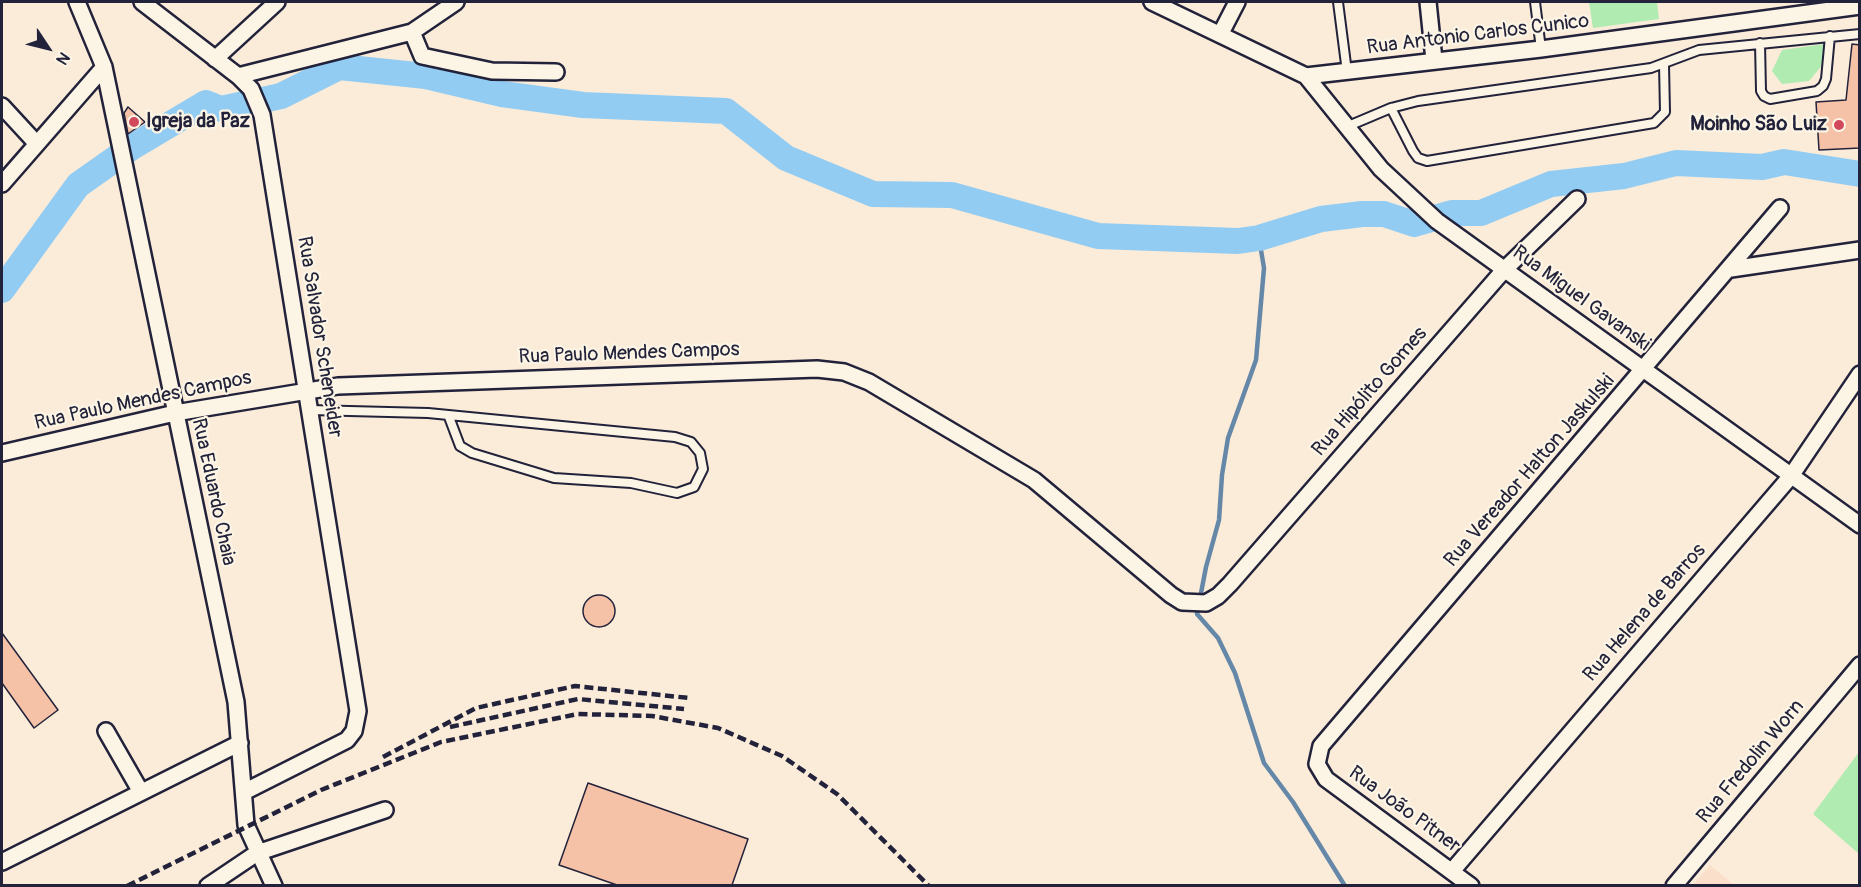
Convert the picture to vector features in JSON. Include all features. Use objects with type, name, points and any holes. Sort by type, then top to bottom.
[{"type":"street","name":"Rua Eduardo Chaia","points":[[77,2],[105,67],[127,171],[236,702],[246,825],[257,853],[274,885]]},
{"type":"street","name":"Rua Salvador Scheneider","points":[[142,2],[238,76],[250,89],[262,115],[358,711],[354,731],[334,748],[244,792]]},
{"type":"street","points":[[215,59],[277,2]]},
{"type":"street","points":[[238,76],[412,32],[456,2]]},
{"type":"street","points":[[1152,2],[1221,33],[1306,76]]},
{"type":"street","points":[[1221,33],[1237,2]]},
{"type":"street","points":[[1428,2],[1434,60]]},
{"type":"street","name":"Rua Antonio Carlos Cunico","points":[[1306,76],[1541,49],[1860,6]]},
{"type":"street","points":[[412,32],[422,56],[492,71],[556,72]]},
{"type":"street","points":[[2,184],[105,67]]},
{"type":"street","name":"Rua Miguel Gavanski","points":[[1306,76],[1381,169],[1421,208],[1860,525]]},
{"type":"street","points":[[2,106],[37,144]]},
{"type":"street","name":"Rua Hipólito Gomes","points":[[1199,604],[1218,596],[1230,584],[1504,270],[1577,199]]},
{"type":"street","name":"Rua Vereador Halton Jaskulski","points":[[1317,764],[1321,746],[1731,269],[1780,208]]},
{"type":"street","points":[[1731,269],[1860,250]]},
{"type":"street","name":"Rua Paulo Mendes Campos","points":[[2,453],[175,413],[338,386],[817,369],[844,372],[869,382],[1034,480],[1171,595],[1199,604]]},
{"type":"street","name":"Rua Helena de Barros","points":[[1452,871],[1791,476],[1860,374]]},
{"type":"street","name":"Rua Fredolin Worn","points":[[1674,885],[1860,665]]},
{"type":"street","points":[[106,731],[141,792]]},
{"type":"street","points":[[2,862],[240,743]]},
{"type":"street","name":"Rua João Pitner","points":[[1317,764],[1326,779],[1471,885]]},
{"type":"street","points":[[208,885],[257,853],[384,810]]},
{"type":"lane","points":[[1338,2],[1347,73]]},
{"type":"lane","points":[[1534,2],[1541,49]]},
{"type":"lane","points":[[1346,127],[1391,108],[1418,101],[1562,82],[1664,65],[1699,50],[1860,34]]},
{"type":"lane","points":[[1760,43],[1761,91],[1770,99],[1817,91],[1823,86],[1826,79],[1830,36]]},
{"type":"lane","points":[[1391,108],[1413,151],[1418,158],[1427,161],[1654,123],[1665,112],[1664,65]]},
{"type":"lane","points":[[310,410],[449,417],[675,437],[691,442],[700,453],[702,470],[694,487],[677,493],[631,483],[554,478],[472,453],[460,446],[449,417]]},
{"type":"shaded area","points":[[1710,865],[1734,885],[1693,885]]},
{"type":"green space","points":[[1589,2],[1657,2],[1659,19],[1593,28]]},
{"type":"green space","points":[[1824,44],[1824,63],[1809,81],[1782,84],[1772,71],[1782,50]]},
{"type":"green space","points":[[1859,752],[1859,854],[1813,814]]},
{"type":"building","name":"Moinho São Luiz","points":[[1852,44],[1860,45],[1860,148],[1819,150],[1816,102],[1846,100]]},
{"type":"building","name":"Igreja da Paz","points":[[128,107],[145,122],[128,134],[124,113]]},
{"type":"building","points":[[599,595],[610,600],[615,611],[610,622],[599,627],[588,622],[583,611],[588,600]]},
{"type":"building","points":[[2,633],[58,710],[34,728],[2,683]]},
{"type":"building","points":[[588,783],[748,839],[732,885],[617,885],[559,865]]},
{"type":"waterway","points":[[2,290],[78,185],[132,147],[206,103],[221,109],[281,96],[339,67],[426,76],[502,94],[583,105],[726,111],[786,158],[873,194],[952,195],[1098,236],[1238,241],[1259,238],[1321,219],[1362,214],[1384,214],[1414,224],[1452,213],[1481,213],[1551,184],[1624,176],[1676,163],[1762,167],[1784,162],[1860,174]]},
{"type":"waterway","points":[[1259,238],[1264,268],[1256,360],[1228,438],[1222,475],[1219,520],[1206,567],[1197,614],[1218,638],[1235,673],[1264,763],[1293,802],[1345,886]]},
{"type":"railway","points":[[383,757],[476,708],[575,686],[689,698]]},
{"type":"railway","points":[[450,727],[578,699],[684,709]]},
{"type":"railway","points":[[127,886],[321,790],[441,742],[578,714],[652,716],[718,728],[782,756],[837,794],[929,886]]},
{"type":"place","name":"Igreja da Paz","points":[[134,122]]},
{"type":"place","name":"Moinho São Luiz","points":[[1839,125]]}]
